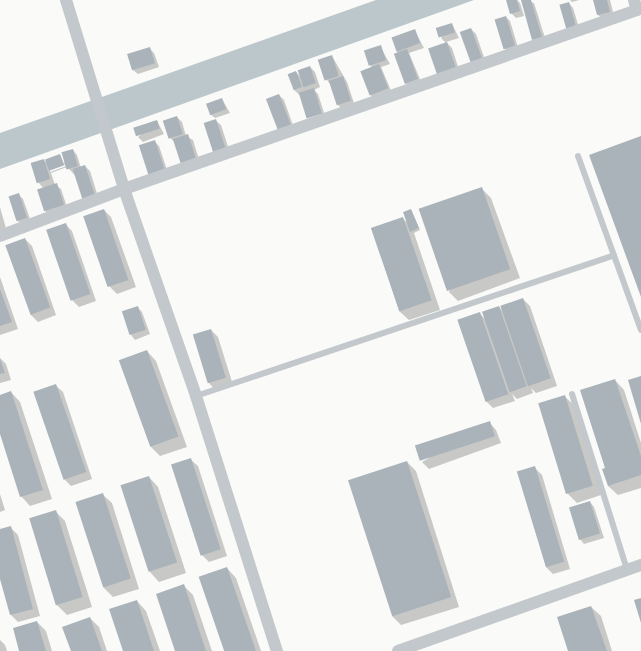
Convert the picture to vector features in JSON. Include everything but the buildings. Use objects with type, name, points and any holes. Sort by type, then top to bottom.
[{"type":"street","points":[[66,0],[110,138],[124,189],[196,396],[277,651]]},
{"type":"street","points":[[0,236],[124,189],[637,10],[634,0]]},
{"type":"street","points":[[398,651],[641,565]]},
{"type":"lane","points":[[578,156],[641,330]]},
{"type":"lane","points":[[196,396],[614,255]]},
{"type":"lane","points":[[572,394],[628,570]]},
{"type":"shaded area","points":[[376,0],[474,0],[0,169],[0,133]]}]
